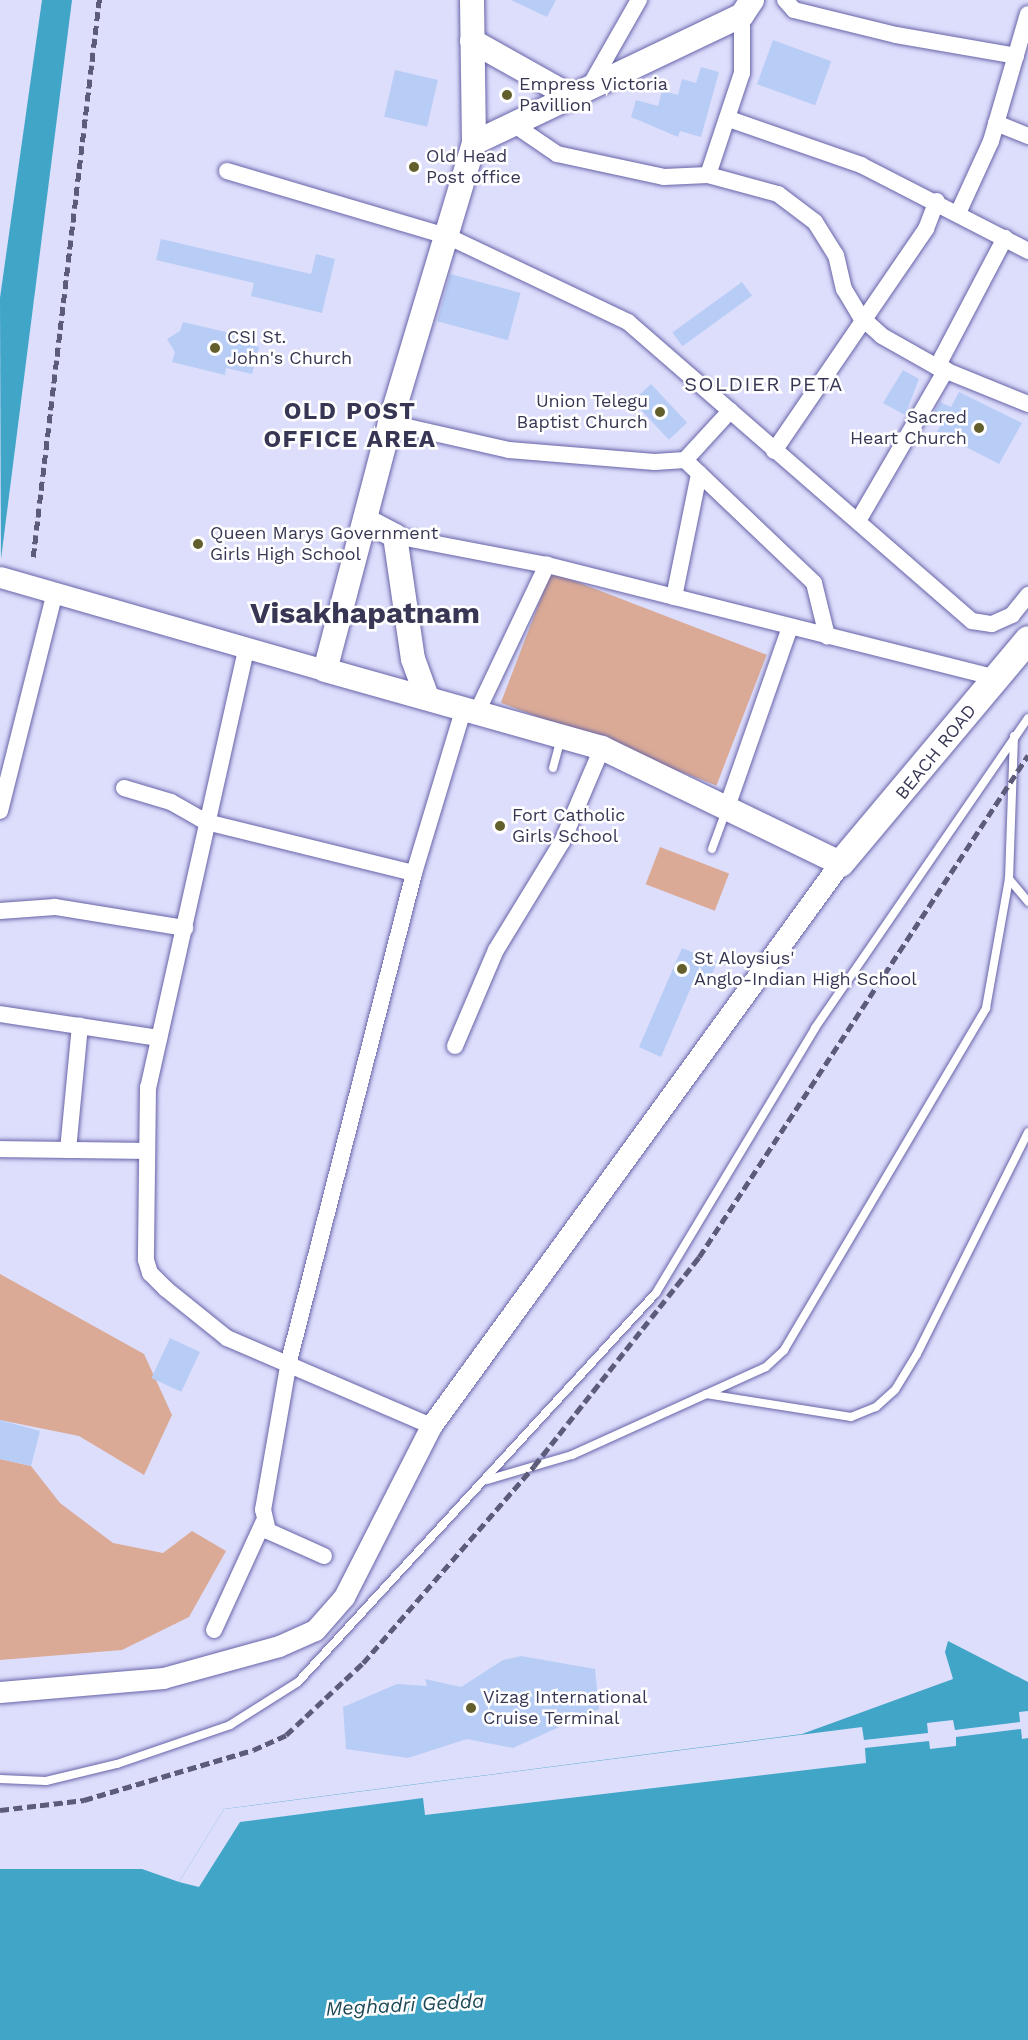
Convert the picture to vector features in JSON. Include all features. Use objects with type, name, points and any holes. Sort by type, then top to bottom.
[{"type":"main road","points":[[472,0],[474,143],[390,423],[325,670],[471,708],[602,748],[840,863]]},
{"type":"main road","points":[[474,143],[516,126],[591,84],[747,8]]},
{"type":"main road","points":[[472,41],[570,96]]},
{"type":"main road","points":[[365,520],[395,536],[413,660],[427,697]]},
{"type":"main road","name":"BEACH ROAD","points":[[840,863],[1028,639]]},
{"type":"street","points":[[591,84],[639,0]]},
{"type":"street","points":[[785,0],[794,10],[896,35],[1017,56]]},
{"type":"street","points":[[708,175],[729,119],[742,73],[747,8]]},
{"type":"street","points":[[959,211],[996,123],[1028,14]]},
{"type":"street","points":[[729,119],[861,165],[959,211],[1028,251]]},
{"type":"street","points":[[996,123],[1028,136]]},
{"type":"street","points":[[516,126],[557,154],[664,177],[708,175],[778,194],[815,222],[836,255],[844,289],[861,317],[882,336],[942,369],[1028,404]]},
{"type":"street","points":[[228,171],[447,236],[628,322],[972,621],[992,624],[1011,615],[1028,595]]},
{"type":"street","points":[[774,451],[861,317],[926,229],[937,201]]},
{"type":"street","points":[[858,521],[942,369],[1005,238]]},
{"type":"street","points":[[685,460],[730,411]]},
{"type":"street","points":[[390,423],[509,450],[685,460],[814,584],[827,636]]},
{"type":"street","points":[[674,597],[699,474]]},
{"type":"street","points":[[395,536],[547,565],[996,678]]},
{"type":"street","points":[[214,1630],[263,1523],[289,1361],[414,873],[471,708],[547,565]]},
{"type":"street","points":[[4,578],[246,650],[325,670]]},
{"type":"street","points":[[0,811],[56,592]]},
{"type":"street","points":[[727,807],[790,627]]},
{"type":"street","points":[[246,650],[148,1087],[144,1151],[150,1273],[227,1338],[289,1361],[431,1426]]},
{"type":"street","points":[[455,1046],[496,950],[562,843],[602,748]]},
{"type":"street","points":[[124,788],[171,802],[206,822],[414,873]]},
{"type":"street","points":[[0,1692],[163,1678],[279,1646],[315,1629],[344,1597],[431,1426],[840,863]]},
{"type":"street","points":[[0,910],[55,906],[185,928]]},
{"type":"street","points":[[0,1014],[159,1038]]},
{"type":"street","points":[[68,1150],[80,1026]]},
{"type":"street","points":[[0,1149],[144,1151]]},
{"type":"street","points":[[263,1523],[268,1531],[324,1557]]},
{"type":"lane","points":[[0,1779],[46,1781],[117,1764],[230,1725],[298,1682],[385,1593],[656,1293],[815,1028],[1028,718]]},
{"type":"lane","points":[[553,768],[562,736]]},
{"type":"lane","points":[[487,1480],[572,1455],[766,1367],[784,1350],[954,1068],[986,1008],[1009,879],[1014,736]]},
{"type":"lane","points":[[712,849],[727,807]]},
{"type":"lane","points":[[1009,879],[1028,902]]},
{"type":"lane","points":[[706,1394],[851,1417],[876,1407],[895,1390],[917,1354],[1028,1132]]},
{"type":"shaded area","points":[[551,572],[767,655],[716,785],[501,703]]},
{"type":"shaded area","points":[[660,847],[729,874],[715,911],[646,884]]},
{"type":"shaded area","points":[[0,1274],[144,1354],[172,1415],[144,1475],[79,1436],[0,1420]]},
{"type":"shaded area","points":[[0,1459],[31,1466],[60,1503],[113,1543],[163,1553],[192,1531],[226,1551],[189,1617],[122,1650],[0,1660]]},
{"type":"water","points":[[42,0],[72,0],[1,559],[0,298]]},
{"type":"water","name":"Meghadri Gedda","points":[[948,1641],[1028,1682],[1028,2040],[0,2040],[0,1869],[142,1869],[179,1882],[224,1809],[802,1734],[953,1679],[945,1652]]},
{"type":"pier","points":[[1028,1711],[1028,1738],[1022,1739],[1021,1729],[956,1737],[956,1746],[930,1749],[929,1741],[865,1748],[866,1763],[425,1815],[423,1798],[240,1822],[199,1887],[179,1882],[224,1809],[862,1727],[864,1740],[928,1733],[927,1723],[953,1720],[955,1730],[1020,1722],[1019,1712]]},
{"type":"building","points":[[511,0],[556,0],[547,17]]},
{"type":"building","points":[[773,40],[831,61],[815,105],[757,84]]},
{"type":"building","points":[[701,67],[719,72],[701,137],[680,131],[678,137],[631,117],[636,100],[658,106],[662,91],[678,95],[682,79],[696,83]]},
{"type":"building","points":[[395,70],[438,80],[427,127],[384,117]]},
{"type":"building","points":[[161,239],[311,274],[316,254],[335,259],[322,313],[251,296],[254,283],[156,260]]},
{"type":"building","points":[[450,274],[521,293],[508,340],[437,321]]},
{"type":"building","points":[[742,282],[752,296],[682,346],[672,333]]},
{"type":"building","name":"CSI St. John's Church","points":[[183,322],[234,334],[233,341],[259,347],[252,374],[226,368],[225,375],[172,362],[175,352],[167,339],[180,331]]},
{"type":"building","points":[[903,370],[919,379],[905,415],[883,403]]},
{"type":"building","name":"Union Telegu Baptist Church","points":[[651,384],[687,423],[669,440],[633,401]]},
{"type":"building","name":"Sacred Heart Church","points":[[959,392],[1022,423],[999,464],[937,432],[945,418],[934,412],[940,402],[951,407]]},
{"type":"building","points":[[682,948],[717,962],[708,983],[695,978],[661,1057],[639,1047]]},
{"type":"building","points":[[170,1338],[200,1352],[181,1392],[151,1378]]},
{"type":"building","points":[[0,1420],[40,1431],[31,1466],[0,1459]]},
{"type":"building","name":"Vizag International Cruise Terminal","points":[[521,1656],[595,1669],[599,1709],[513,1748],[467,1739],[408,1758],[346,1749],[343,1707],[397,1684],[427,1686],[425,1679],[461,1687],[503,1660]]},
{"type":"railway","points":[[33,557],[99,0]]},
{"type":"railway","points":[[0,1810],[84,1800],[253,1750],[286,1735],[363,1663],[534,1466],[699,1257],[1028,755]]},
{"type":"place","name":"Empress Victoria Pavillion","points":[[507,95]]},
{"type":"place","name":"Old Head Post office","points":[[414,167]]},
{"type":"place","name":"CSI St. John's Church","points":[[215,348]]},
{"type":"place","name":"Union Telegu Baptist Church","points":[[660,412]]},
{"type":"place","name":"Sacred Heart Church","points":[[979,428]]},
{"type":"place","name":"Queen Marys Government Girls High School","points":[[198,544]]},
{"type":"place","name":"Fort Catholic Girls School","points":[[500,826]]},
{"type":"place","name":"St Aloysius' Anglo-Indian High School","points":[[682,969]]},
{"type":"place","name":"Vizag International Cruise Terminal","points":[[471,1708]]},
{"type":"district","name":"SOLDIER PETA","points":[[764,384]]},
{"type":"district","name":"OLD POST OFFICE AREA","points":[[350,426]]},
{"type":"district","name":"Visakhapatnam","points":[[365,613]]}]
